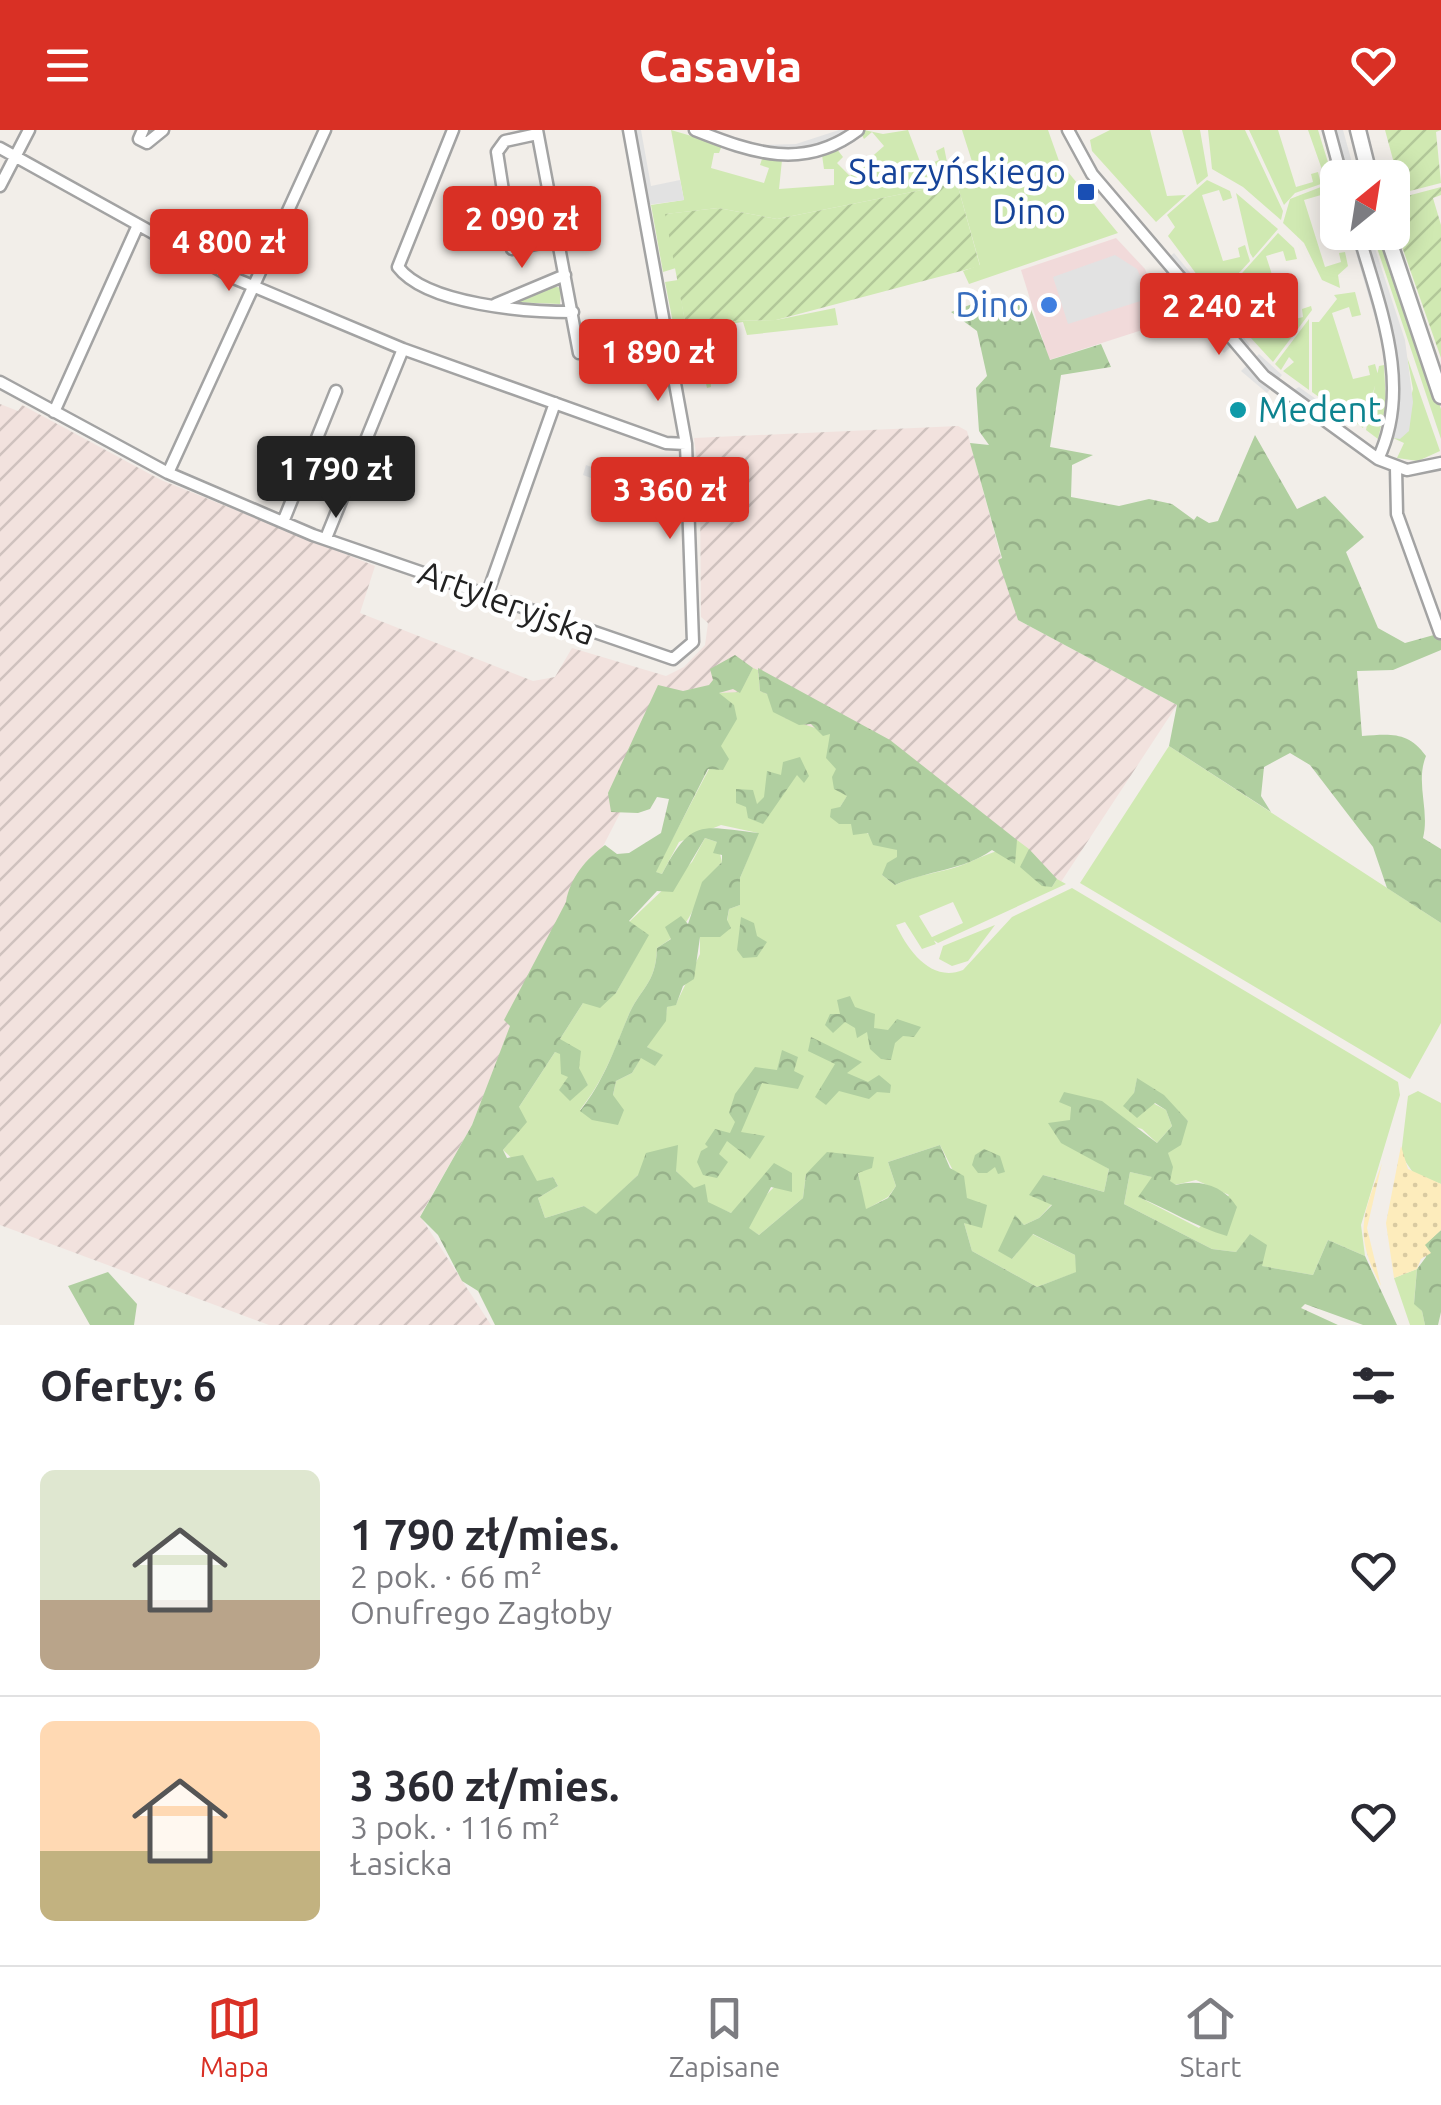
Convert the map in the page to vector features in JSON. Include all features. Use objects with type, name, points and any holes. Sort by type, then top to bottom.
[{"type":"street","points":[[0,186],[29,130]]},
{"type":"street","points":[[142,130],[139,139],[146,143],[164,130]]},
{"type":"street","points":[[168,473],[325,130]]},
{"type":"street","points":[[452,130],[398,267],[418,283],[478,304],[572,312]]},
{"type":"street","points":[[0,148],[254,287],[403,349],[666,444],[686,444],[629,130]]},
{"type":"street","points":[[695,130],[775,156],[821,152],[858,130]]},
{"type":"street","points":[[1068,130],[1085,165],[1242,354],[1274,384],[1396,468],[1419,470],[1441,463]]},
{"type":"street","points":[[1328,130],[1337,160]]},
{"type":"street","points":[[1358,130],[1366,160]]},
{"type":"street","points":[[560,239],[512,249],[497,152],[505,141],[537,132],[560,239],[579,353]]},
{"type":"street","points":[[54,412],[138,224]]},
{"type":"street","points":[[1362,250],[1395,385],[1394,414],[1378,459]]},
{"type":"street","points":[[1392,250],[1441,396]]},
{"type":"street","points":[[496,304],[564,275]]},
{"type":"street","points":[[326,538],[403,349]]},
{"type":"street","name":"Artyleryjska","points":[[0,382],[168,473],[283,522],[673,659],[689,649],[694,626],[686,444]]},
{"type":"street","points":[[283,522],[336,391]]},
{"type":"street","points":[[487,595],[555,403]]},
{"type":"street","points":[[1396,468],[1397,514],[1440,632]]},
{"type":"shaded area","points":[[633,130],[641,130],[651,186],[680,180],[684,200],[647,205]]},
{"type":"shaded area","points":[[839,130],[858,130],[832,148],[761,154],[764,145],[796,144]]},
{"type":"shaded area","points":[[1321,130],[1343,130],[1351,160],[1330,160]]},
{"type":"shaded area","points":[[1116,238],[1145,269],[1164,323],[1049,360],[1021,270]]},
{"type":"shaded area","points":[[1355,250],[1376,250],[1405,340],[1413,402],[1409,431],[1400,439],[1393,438],[1399,401],[1397,371],[1391,372]]},
{"type":"shaded area","points":[[1174,253],[1250,345],[1242,354],[1233,345],[1224,353],[1195,318],[1205,312],[1165,261]]},
{"type":"shaded area","points":[[1115,255],[1137,269],[1150,298],[1068,324],[1053,277]]},
{"type":"shaded area","points":[[1259,354],[1282,375],[1267,393],[1241,371]]},
{"type":"shaded area","points":[[1299,387],[1347,421],[1339,432],[1287,394]]},
{"type":"shaded area","points":[[0,404],[18,411],[22,405],[161,480],[375,566],[360,613],[533,681],[555,677],[572,648],[666,676],[684,667],[705,645],[708,623],[701,617],[700,487],[694,438],[958,426],[967,431],[1018,620],[1177,705],[1061,882],[709,686],[683,691],[511,1025],[472,1125],[420,1216],[491,1325],[269,1325],[0,1225]]},
{"type":"shaded area","points":[[586,465],[622,478],[618,488],[583,475]]},
{"type":"green space","points":[[671,130],[722,145],[719,153],[714,153],[711,168],[764,183],[769,168],[760,165],[762,159],[782,160],[779,189],[834,185],[834,169],[824,169],[822,155],[836,148],[843,157],[837,163],[850,176],[884,146],[872,132],[864,139],[864,130],[883,134],[908,130],[922,167],[939,160],[936,151],[944,147],[949,172],[962,175],[975,171],[962,130],[1048,130],[1059,161],[1118,233],[969,284],[963,271],[980,265],[957,183],[777,219],[718,208],[666,214],[676,268],[663,272],[651,205],[684,200]]},
{"type":"green space","points":[[1110,130],[1150,130],[1167,196],[1186,195],[1156,222],[1092,151],[1090,140]]},
{"type":"green space","points":[[1182,130],[1200,130],[1208,176],[1197,185]]},
{"type":"green space","points":[[1208,130],[1245,130],[1283,211],[1281,220],[1243,187],[1212,169]]},
{"type":"green space","points":[[1249,130],[1278,130],[1296,187],[1313,182],[1311,174],[1318,172],[1320,184],[1295,193],[1284,205]]},
{"type":"green space","points":[[1308,130],[1318,130],[1327,160],[1320,160],[1320,164]]},
{"type":"green space","points":[[1385,130],[1441,130],[1436,132],[1441,183],[1410,191],[1410,160],[1393,160]]},
{"type":"green space","points":[[1207,180],[1230,191],[1232,198],[1223,201],[1219,190],[1202,195],[1223,261],[1240,257],[1238,248],[1245,245],[1250,261],[1215,299],[1168,236],[1175,227],[1167,215]]},
{"type":"green space","points":[[957,183],[980,266],[776,320],[685,322],[665,214],[718,208],[777,219]]},
{"type":"green space","points":[[1320,187],[1320,195],[1304,200],[1325,267],[1341,262],[1339,253],[1345,252],[1348,266],[1338,275],[1340,288],[1322,280],[1304,243],[1283,223],[1290,199]]},
{"type":"green space","points":[[1441,187],[1441,195],[1433,198],[1441,225],[1441,358],[1403,250],[1410,250],[1410,195]]},
{"type":"green space","points":[[1236,193],[1278,229],[1253,258],[1250,253]]},
{"type":"green space","points":[[1278,233],[1294,248],[1297,259],[1286,261],[1283,251],[1266,256],[1287,321],[1303,317],[1302,309],[1311,306],[1312,310],[1273,362],[1217,301]]},
{"type":"green space","points":[[1378,250],[1387,250],[1441,409],[1441,439]]},
{"type":"green space","points":[[678,280],[685,322],[776,320],[835,308],[838,325],[747,335],[743,322],[709,327],[705,334],[674,328],[665,282]]},
{"type":"green space","points":[[553,286],[561,288],[560,304],[512,302]]},
{"type":"green space","points":[[1355,292],[1361,315],[1352,317],[1349,307],[1332,313],[1353,379],[1370,375],[1368,366],[1375,364],[1378,375],[1363,428],[1312,392],[1312,322],[1319,322],[1337,299],[1334,295]]},
{"type":"green space","points":[[988,298],[1029,304],[1050,360],[1101,344],[1111,367],[1061,375],[1050,447],[1093,455],[1072,465],[1071,497],[1119,506],[1149,499],[1172,504],[1194,520],[1197,516],[1209,523],[1218,521],[1255,435],[1297,509],[1325,496],[1364,537],[1346,552],[1378,628],[1405,643],[1441,633],[1441,650],[1393,670],[1357,671],[1362,736],[1405,738],[1426,756],[1422,776],[1423,838],[1441,849],[1441,923],[1387,888],[1373,847],[1310,765],[1290,753],[1264,767],[1261,796],[1271,812],[1169,746],[1177,705],[1018,620],[998,560],[1002,558],[970,443],[989,445],[979,431],[976,388],[987,376],[977,331],[951,312]]},
{"type":"green space","points":[[1309,319],[1309,390],[1283,371],[1294,362],[1289,357],[1281,370],[1275,364]]},
{"type":"green space","points":[[679,337],[697,341],[707,352],[711,387],[707,388],[701,363],[679,353]]},
{"type":"green space","points":[[1407,357],[1440,451],[1418,461],[1397,458],[1404,443],[1393,438],[1400,438],[1413,389]]},
{"type":"green space","points":[[1384,365],[1386,404],[1378,439],[1366,430],[1379,366]]},
{"type":"green space","points":[[735,655],[753,668],[740,693],[733,689],[719,693],[734,705],[737,719],[721,746],[729,759],[723,770],[708,769],[656,872],[662,874],[682,843],[700,830],[759,833],[740,878],[740,905],[729,909],[727,920],[731,928],[720,937],[700,937],[694,979],[683,986],[676,1005],[667,1007],[666,1021],[647,1047],[663,1055],[655,1066],[641,1058],[632,1073],[616,1081],[613,1095],[624,1110],[618,1125],[592,1120],[580,1111],[601,1078],[654,971],[657,948],[671,939],[665,927],[681,916],[688,924],[702,882],[722,862],[722,855],[713,853],[717,842],[705,838],[673,892],[657,891],[629,921],[649,935],[616,993],[600,1008],[583,1003],[560,1039],[581,1051],[579,1068],[588,1085],[570,1101],[559,1090],[568,1077],[561,1074],[560,1054],[555,1052],[519,1107],[527,1122],[503,1150],[507,1158],[523,1155],[537,1181],[553,1177],[558,1186],[538,1198],[545,1218],[584,1206],[596,1214],[638,1175],[646,1153],[678,1145],[676,1171],[694,1188],[705,1184],[708,1202],[731,1213],[774,1163],[792,1173],[792,1192],[771,1187],[749,1228],[759,1235],[803,1198],[806,1174],[827,1152],[874,1157],[872,1168],[858,1173],[866,1209],[888,1198],[896,1186],[888,1162],[940,1145],[950,1168],[964,1176],[967,1198],[987,1205],[982,1228],[964,1223],[972,1251],[1037,1287],[1076,1272],[1075,1255],[1033,1234],[1012,1259],[998,1251],[1015,1215],[1024,1225],[1039,1218],[1052,1205],[1029,1195],[1043,1175],[1104,1192],[1109,1169],[1061,1143],[1048,1123],[1070,1120],[1071,1107],[1059,1102],[1064,1092],[1102,1101],[1157,1143],[1172,1126],[1166,1110],[1155,1103],[1137,1118],[1123,1106],[1134,1093],[1137,1078],[1164,1095],[1188,1121],[1181,1145],[1168,1153],[1173,1167],[1170,1181],[1176,1185],[1210,1186],[1225,1193],[1237,1207],[1227,1236],[1138,1197],[1152,1177],[1130,1172],[1124,1204],[1212,1249],[1236,1252],[1250,1234],[1267,1245],[1262,1266],[1313,1275],[1328,1240],[1365,1256],[1397,1325],[1363,1325],[1305,1304],[1301,1308],[1338,1325],[495,1325],[478,1291],[462,1281],[438,1235],[420,1217],[472,1125],[510,1026],[504,1020],[566,902],[575,877],[605,845],[617,854],[629,853],[661,833],[669,799],[657,797],[650,809],[638,813],[611,812],[608,793],[658,685],[683,691],[709,685],[713,680],[710,669]]},
{"type":"green space","points":[[753,668],[758,670],[760,691],[767,694],[785,718],[830,733],[830,748],[848,795],[840,807],[851,824],[897,850],[898,857],[882,875],[895,885],[1014,848],[1017,840],[1029,849],[1021,867],[1052,887],[1057,879],[1066,884],[938,943],[934,940],[936,944],[922,949],[905,922],[896,925],[914,954],[931,968],[951,973],[963,970],[1012,917],[1072,888],[1398,1082],[1400,1095],[1361,1225],[1365,1256],[1328,1240],[1313,1275],[1261,1266],[1251,1234],[1236,1252],[1212,1249],[1124,1204],[1130,1172],[1153,1177],[1139,1197],[1199,1228],[1229,1195],[1196,1180],[1175,1185],[1169,1181],[1168,1153],[1188,1121],[1137,1079],[1134,1093],[1166,1110],[1172,1126],[1157,1143],[1142,1129],[1071,1107],[1073,1126],[1081,1143],[1109,1169],[1104,1192],[1043,1175],[1052,1204],[1039,1218],[1024,1225],[1015,1216],[1012,1259],[1032,1234],[1075,1255],[1077,1272],[1037,1287],[972,1251],[964,1223],[967,1198],[940,1145],[888,1162],[896,1186],[888,1197],[865,1210],[858,1172],[806,1174],[803,1198],[759,1235],[748,1228],[755,1211],[771,1190],[792,1173],[731,1213],[707,1203],[676,1171],[638,1175],[596,1215],[584,1206],[545,1218],[538,1198],[558,1186],[553,1177],[537,1182],[503,1150],[511,1140],[519,1107],[555,1052],[560,1053],[569,1077],[560,1090],[588,1085],[560,1039],[583,1003],[616,993],[648,935],[629,922],[692,862],[705,838],[717,842],[722,862],[682,928],[657,948],[654,971],[632,1009],[602,1077],[580,1110],[613,1095],[616,1081],[632,1073],[641,1057],[655,1065],[662,1055],[647,1047],[667,1007],[676,1004],[700,954],[700,937],[727,921],[729,909],[740,905],[740,878],[758,833],[721,825],[679,842],[662,874],[655,872],[721,746],[718,693],[740,692]],"holes":[[[953,902],[963,923],[932,937],[919,916]]]},
{"type":"green space","points":[[758,668],[890,740],[1017,840],[1015,864],[992,850],[969,862],[895,885],[882,875],[887,863],[897,857],[897,850],[873,845],[868,833],[853,835],[851,824],[839,824],[830,817],[831,809],[840,807],[847,796],[834,789],[832,777],[836,769],[826,758],[830,734],[823,736],[811,724],[799,725],[773,712],[767,694],[760,691]]},
{"type":"green space","points":[[1169,746],[1441,923],[1441,1023],[1410,1079],[1080,883]]},
{"type":"green space","points":[[800,757],[809,776],[804,783],[797,775],[763,824],[748,818],[746,807],[736,803],[736,789],[753,790],[757,804],[764,797],[767,771],[781,775],[783,762]]},
{"type":"green space","points":[[1029,849],[1057,879],[1052,887],[1042,886],[1020,867]]},
{"type":"green space","points":[[741,917],[754,923],[757,936],[767,942],[757,957],[743,958],[737,950]]},
{"type":"green space","points":[[995,925],[968,961],[952,966],[939,959],[943,946]]},
{"type":"green space","points":[[850,996],[855,1007],[875,1014],[874,1028],[888,1030],[897,1019],[921,1027],[914,1037],[903,1036],[895,1043],[891,1060],[881,1059],[870,1049],[867,1032],[857,1038],[855,1028],[845,1022],[833,1033],[825,1025],[830,1014],[840,1014],[837,1000]]},
{"type":"green space","points":[[811,1037],[862,1062],[847,1073],[868,1082],[879,1075],[891,1085],[890,1093],[877,1092],[869,1099],[839,1091],[826,1105],[815,1097],[835,1064],[808,1051]]},
{"type":"green space","points":[[782,1050],[798,1057],[794,1071],[804,1076],[798,1089],[762,1083],[741,1132],[765,1136],[750,1159],[727,1141],[719,1154],[728,1162],[717,1178],[703,1175],[697,1162],[701,1151],[708,1147],[705,1144],[715,1129],[730,1133],[735,1122],[729,1113],[735,1094],[755,1067],[777,1070]]},
{"type":"green space","points":[[1418,1091],[1441,1103],[1441,1184],[1414,1174],[1401,1155],[1408,1096]]},
{"type":"green space","points":[[984,1149],[1000,1156],[1005,1172],[998,1174],[995,1167],[978,1173],[972,1165],[975,1155]]},
{"type":"green space","points":[[1441,1230],[1441,1312],[1438,1325],[1425,1325],[1422,1311],[1414,1304],[1417,1269],[1426,1257],[1424,1245]]},
{"type":"green space","points":[[1417,1269],[1414,1303],[1422,1311],[1425,1325],[1410,1325],[1394,1278]]},
{"type":"green space","points":[[108,1272],[137,1304],[134,1325],[90,1325],[68,1286]]},
{"type":"sand","points":[[1401,1146],[1408,1169],[1441,1184],[1441,1230],[1425,1245],[1431,1253],[1421,1259],[1417,1269],[1394,1278],[1386,1223]]},
{"type":"sand","points":[[1382,1163],[1367,1228],[1381,1286],[1367,1252],[1364,1224]]},
{"type":"place","name":"Starzyńskiego Dino","points":[[1086,192]]},
{"type":"place","name":"Dino","points":[[1049,305]]},
{"type":"place","name":"Medent","points":[[1238,410]]}]
